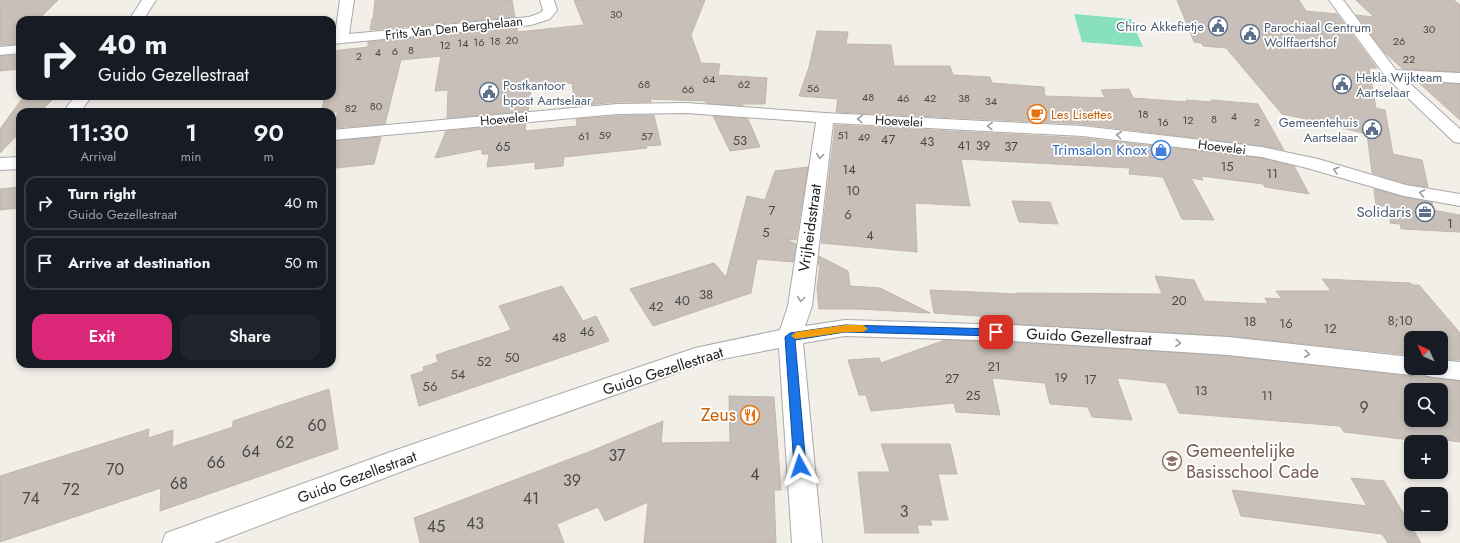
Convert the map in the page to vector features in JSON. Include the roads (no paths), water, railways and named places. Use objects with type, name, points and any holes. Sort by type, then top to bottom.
[{"type":"street","points":[[138,16],[148,0]]},
{"type":"street","points":[[337,39],[337,25],[347,0]]},
{"type":"street","name":"Frits Van Den Berghelaan","points":[[337,39],[531,21],[545,16],[550,10],[547,0]]},
{"type":"street","points":[[1336,0],[1391,74],[1460,138]]},
{"type":"street","points":[[0,51],[16,49]]},
{"type":"street","points":[[1391,74],[1460,78]]},
{"type":"street","points":[[74,108],[81,100]]},
{"type":"street","name":"Hoevelei","points":[[336,134],[617,109],[686,108],[825,118],[1082,131],[1262,152],[1311,163],[1404,190],[1460,200]]},
{"type":"street","name":"Vrijheidsstraat","points":[[790,337],[800,306],[825,118]]},
{"type":"street","points":[[0,164],[16,163]]},
{"type":"street","name":"Guido Gezellestraat","points":[[177,543],[406,458],[704,354],[845,328],[1012,333],[1228,346],[1404,365]]},
{"type":"street","points":[[790,337],[807,543]]},
{"type":"street","points":[[1448,370],[1460,371]]},
{"type":"place","name":"Chiro Akkefietje","points":[[1218,26]]},
{"type":"place","name":"Parochiaal Centrum Wolffaertshof","points":[[1250,34]]},
{"type":"place","name":"Hekla Wijkteam Aartselaar","points":[[1342,84]]},
{"type":"place","name":"Postkantoor bpost Aartselaar","points":[[489,92]]},
{"type":"place","name":"Les Lisettes","points":[[1037,114]]},
{"type":"place","name":"Gemeentehuis Aartselaar","points":[[1372,129]]},
{"type":"place","name":"Trimsalon Knox","points":[[1161,150]]},
{"type":"place","name":"Solidaris","points":[[1425,212]]},
{"type":"place","name":"Zeus","points":[[750,415]]},
{"type":"place","name":"Gemeentelijke Basisschool Cade","points":[[1172,461]]}]
